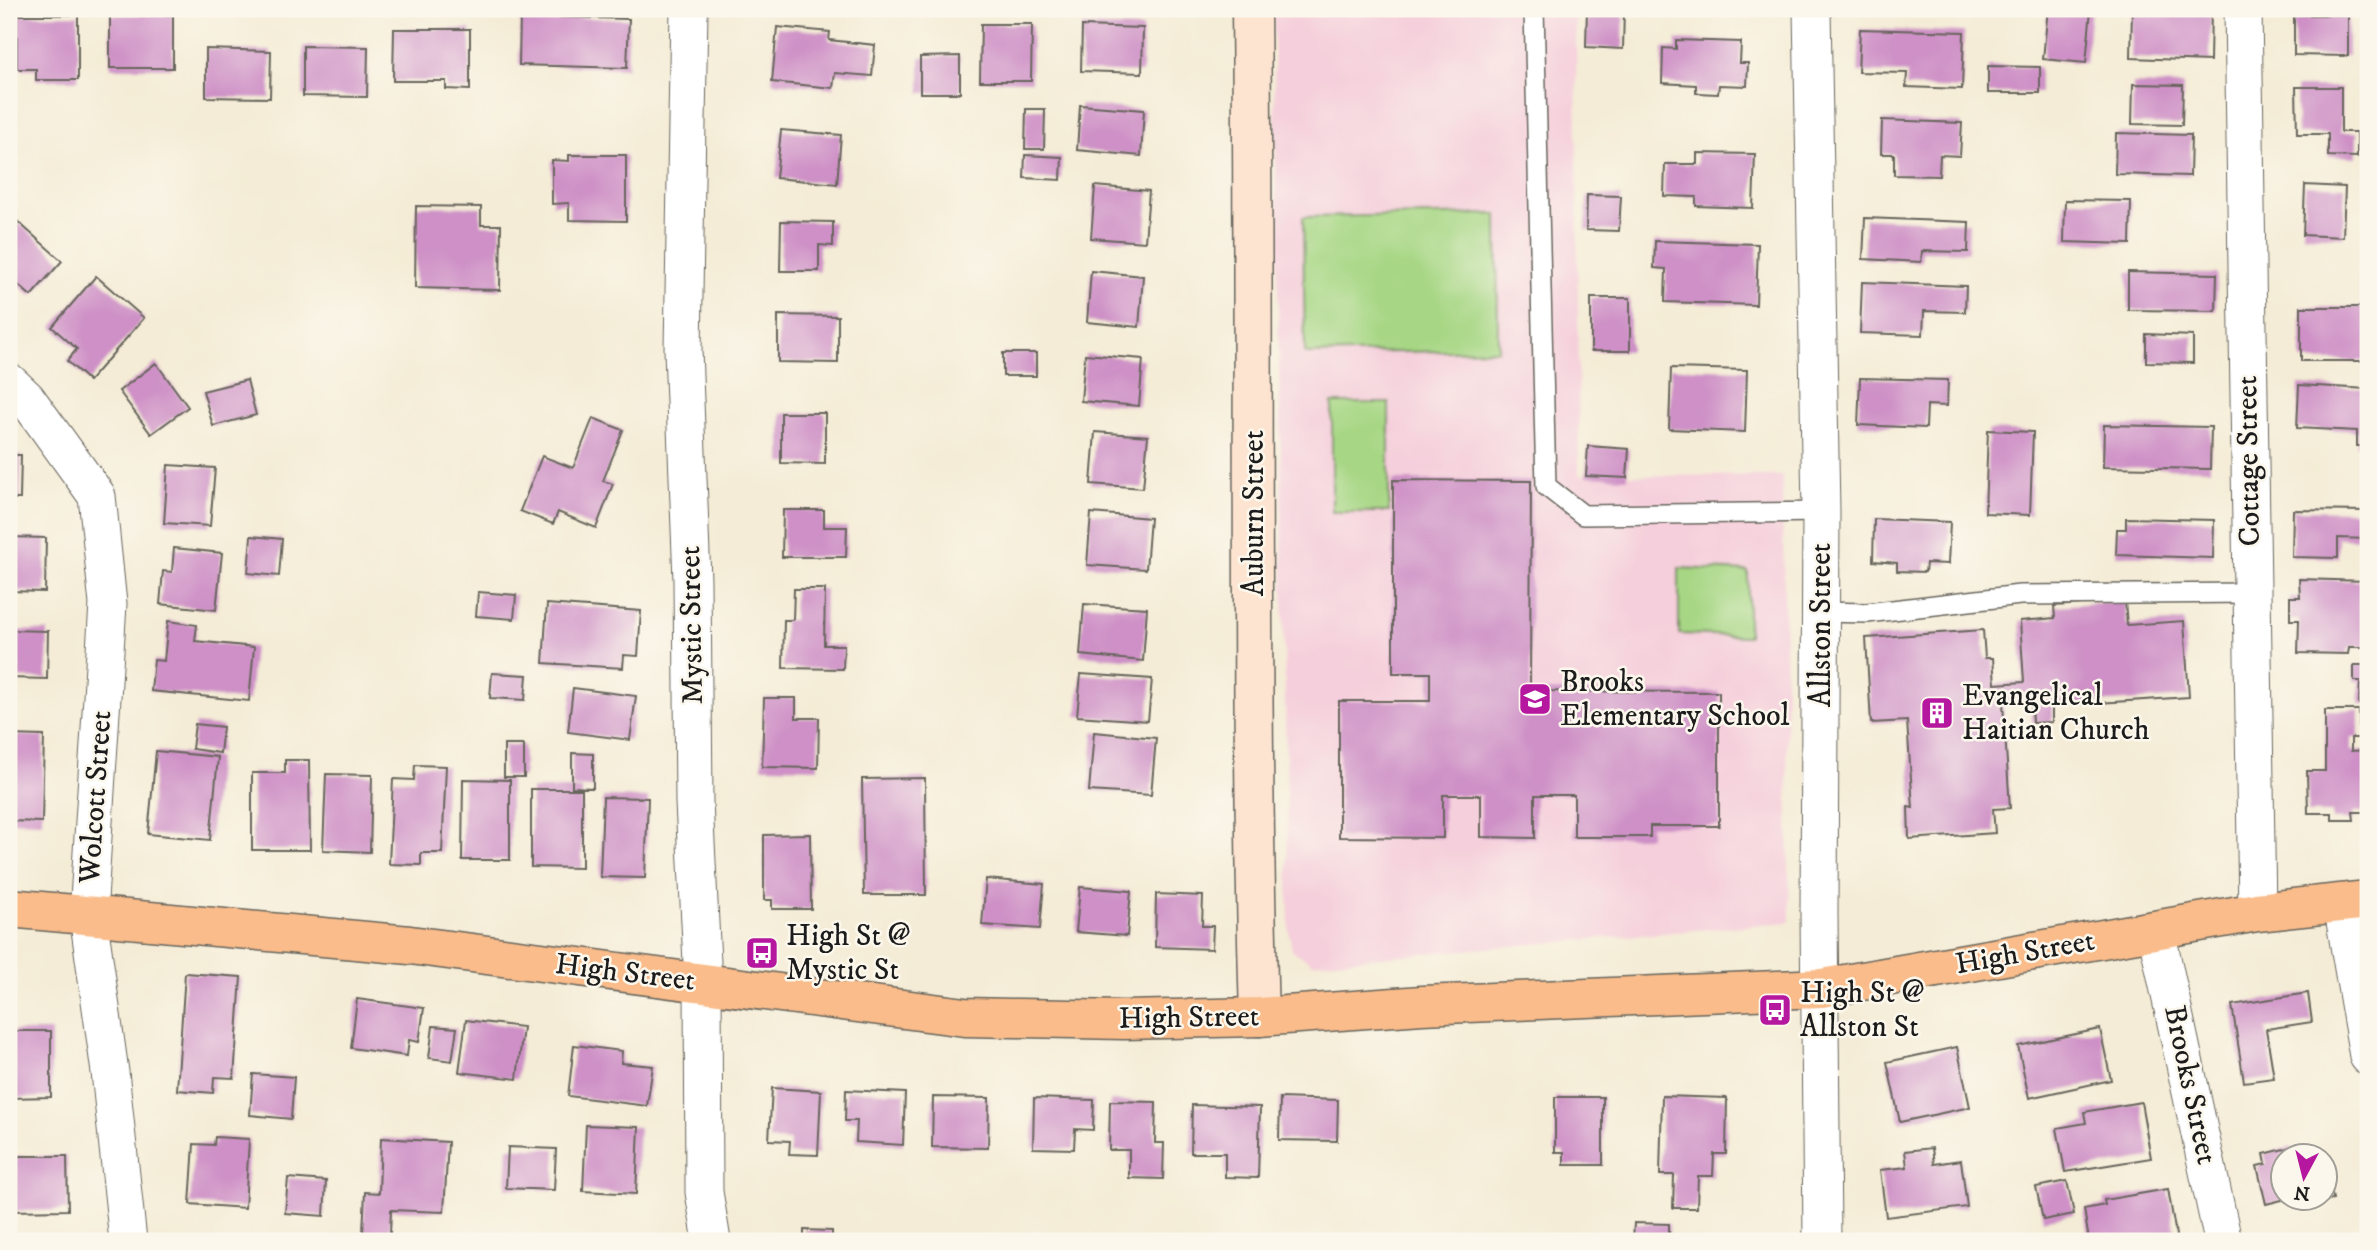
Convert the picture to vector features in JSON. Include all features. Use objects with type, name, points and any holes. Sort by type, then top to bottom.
[{"type":"main road","name":"High Street","points":[[9,908],[410,945],[965,1017],[1124,1020],[1259,1017],[1422,1005],[1822,988],[2257,912],[2355,902]]},
{"type":"street","name":"Mystic Street","points":[[689,9],[683,350],[692,580],[694,802],[703,983],[704,1192],[712,1241]]},
{"type":"street","name":"Auburn Street","points":[[1251,9],[1255,527],[1252,783],[1259,1017]]},
{"type":"street","name":"Allston Street","points":[[1812,9],[1821,512],[1819,913],[1822,988],[1819,1074],[1822,1241]]},
{"type":"street","name":"Cottage Street","points":[[2243,9],[2257,912]]},
{"type":"street","name":"Wolcott Street","points":[[9,382],[27,399],[97,496],[107,604],[88,915],[110,1072],[128,1241]]},
{"type":"street","points":[[2355,902],[2368,1056]]},
{"type":"street","name":"Brooks Street","points":[[2156,930],[2224,1241]]},
{"type":"lane","points":[[1534,9],[1546,486],[1583,515],[1821,512]]},
{"type":"lane","points":[[1821,612],[1867,613],[2020,595],[2252,593]]},
{"type":"shaded area","name":"Brooks Elementary School","points":[[1273,9],[1576,9],[1579,475],[1782,476],[1790,922],[1312,963],[1292,950],[1289,933]]},
{"type":"green space","points":[[1497,214],[1498,350],[1305,354],[1303,217]]},
{"type":"green space","points":[[1332,403],[1389,403],[1389,512],[1332,512]]},
{"type":"green space","points":[[1679,568],[1748,571],[1748,636],[1679,634]]},
{"type":"building","points":[[1587,9],[1624,9],[1623,49],[1586,47]]},
{"type":"building","points":[[2048,9],[2091,9],[2086,63],[2043,59]]},
{"type":"building","points":[[2132,9],[2211,9],[2210,61],[2131,58]]},
{"type":"building","points":[[17,15],[78,15],[78,80],[36,80],[36,69],[17,69]]},
{"type":"building","points":[[110,15],[173,15],[173,68],[110,68]]},
{"type":"building","points":[[2294,15],[2348,15],[2348,56],[2294,55]]},
{"type":"building","points":[[520,16],[629,19],[627,68],[519,65]]},
{"type":"building","points":[[981,24],[1032,24],[1031,81],[980,81]]},
{"type":"building","points":[[1082,26],[1143,28],[1142,73],[1081,71]]},
{"type":"building","points":[[777,27],[830,32],[829,40],[875,45],[872,76],[835,73],[833,88],[772,82]]},
{"type":"building","points":[[394,29],[470,29],[470,90],[446,89],[446,81],[393,81]]},
{"type":"building","points":[[1860,29],[1964,32],[1962,89],[1906,87],[1907,73],[1858,72]]},
{"type":"building","points":[[1676,40],[1741,42],[1740,63],[1748,63],[1747,86],[1719,85],[1718,94],[1696,93],[1696,85],[1662,83],[1663,48],[1676,49]]},
{"type":"building","points":[[303,46],[368,47],[367,97],[303,96]]},
{"type":"building","points":[[206,49],[271,51],[270,98],[206,97]]},
{"type":"building","points":[[960,56],[960,93],[920,93],[920,57]]},
{"type":"building","points":[[1988,66],[2040,67],[2040,93],[1988,93]]},
{"type":"building","points":[[2133,84],[2183,85],[2182,125],[2132,124]]},
{"type":"building","points":[[2296,87],[2341,87],[2341,132],[2357,132],[2357,157],[2328,156],[2328,134],[2297,134]]},
{"type":"building","points":[[1080,105],[1144,110],[1141,156],[1077,150]]},
{"type":"building","points":[[1026,109],[1045,109],[1044,149],[1025,149]]},
{"type":"building","points":[[1882,120],[1962,123],[1960,156],[1940,155],[1939,176],[1894,175],[1894,154],[1881,154]]},
{"type":"building","points":[[781,130],[841,135],[837,184],[776,178]]},
{"type":"building","points":[[2116,133],[2191,135],[2190,176],[2115,174]]},
{"type":"building","points":[[1697,153],[1755,154],[1753,208],[1696,206],[1696,197],[1664,196],[1665,164],[1697,164]]},
{"type":"building","points":[[569,155],[626,155],[626,221],[569,220],[569,203],[552,204],[552,160],[569,161]]},
{"type":"building","points":[[1025,155],[1062,157],[1061,180],[1024,178]]},
{"type":"building","points":[[2305,185],[2345,187],[2343,237],[2303,235]]},
{"type":"building","points":[[1095,186],[1149,191],[1145,242],[1091,238]]},
{"type":"building","points":[[1587,195],[1621,196],[1619,231],[1586,230]]},
{"type":"building","points":[[2065,200],[2131,201],[2130,244],[2064,242]]},
{"type":"building","points":[[416,206],[481,207],[481,225],[501,225],[500,290],[415,288]]},
{"type":"building","points":[[1865,218],[1969,222],[1968,252],[1922,251],[1921,262],[1863,259]]},
{"type":"building","points":[[16,220],[62,261],[31,296],[9,277],[9,228]]},
{"type":"building","points":[[781,221],[833,222],[833,246],[819,245],[819,271],[780,271]]},
{"type":"building","points":[[1655,241],[1758,244],[1756,305],[1665,302],[1666,269],[1654,268]]},
{"type":"building","points":[[1091,271],[1143,276],[1139,327],[1087,322]]},
{"type":"building","points":[[2128,272],[2217,274],[2216,311],[2128,310]]},
{"type":"building","points":[[96,276],[144,318],[89,381],[67,361],[77,349],[52,327]]},
{"type":"building","points":[[1862,282],[1966,286],[1965,312],[1924,311],[1923,335],[1860,333]]},
{"type":"building","points":[[1591,298],[1630,298],[1630,351],[1591,351]]},
{"type":"building","points":[[2301,307],[2368,307],[2368,361],[2301,361]]},
{"type":"building","points":[[778,315],[838,316],[838,363],[778,362]]},
{"type":"building","points":[[2146,334],[2193,336],[2193,363],[2146,362]]},
{"type":"building","points":[[1003,353],[1036,353],[1036,376],[1003,376]]},
{"type":"building","points":[[1085,354],[1143,359],[1139,406],[1081,401]]},
{"type":"building","points":[[156,363],[188,407],[151,434],[119,391]]},
{"type":"building","points":[[1671,368],[1747,370],[1745,432],[1669,429]]},
{"type":"building","points":[[1860,378],[1948,380],[1947,406],[1927,405],[1926,428],[1858,425]]},
{"type":"building","points":[[247,380],[256,415],[213,426],[203,391]]},
{"type":"building","points":[[2299,385],[2368,389],[2368,446],[2357,446],[2357,431],[2297,428]]},
{"type":"building","points":[[781,413],[825,413],[825,464],[781,463]]},
{"type":"building","points":[[593,418],[623,430],[603,481],[613,484],[596,528],[558,512],[553,524],[520,511],[542,456],[573,468]]},
{"type":"building","points":[[2104,425],[2211,427],[2210,469],[2103,467]]},
{"type":"building","points":[[1988,430],[2033,432],[2030,515],[1985,513]]},
{"type":"building","points":[[1095,432],[1148,436],[1143,488],[1091,484]]},
{"type":"building","points":[[1588,446],[1629,449],[1627,478],[1586,476]]},
{"type":"building","points":[[9,455],[21,455],[20,499],[9,499]]},
{"type":"building","points":[[168,465],[215,468],[210,526],[164,523]]},
{"type":"building","points":[[1393,480],[1531,481],[1530,691],[1719,692],[1719,826],[1650,826],[1650,837],[1574,837],[1574,795],[1535,795],[1535,838],[1481,837],[1481,795],[1443,795],[1443,838],[1339,837],[1339,701],[1430,701],[1430,673],[1393,673]]},
{"type":"building","points":[[783,510],[824,510],[824,527],[847,527],[846,557],[782,557]]},
{"type":"building","points":[[2293,510],[2368,511],[2368,539],[2338,538],[2338,558],[2292,557]]},
{"type":"building","points":[[1091,513],[1150,518],[1146,569],[1087,565]]},
{"type":"building","points":[[2126,518],[2214,520],[2213,558],[2116,555],[2117,529],[2126,529]]},
{"type":"building","points":[[1874,519],[1950,522],[1948,564],[1926,563],[1925,572],[1897,571],[1897,563],[1873,561]]},
{"type":"building","points":[[251,536],[282,539],[279,576],[248,573]]},
{"type":"building","points":[[9,537],[46,538],[45,592],[9,591]]},
{"type":"building","points":[[174,548],[222,553],[216,610],[160,604],[163,571],[172,572]]},
{"type":"building","points":[[2299,579],[2368,581],[2368,647],[2349,647],[2348,654],[2298,653],[2299,620],[2290,620],[2290,597],[2300,597]]},
{"type":"building","points":[[794,589],[825,589],[824,645],[844,645],[843,669],[783,668],[784,620],[793,620]]},
{"type":"building","points":[[478,592],[516,595],[514,619],[476,616]]},
{"type":"building","name":"Evangelical Haitian Church","points":[[2125,601],[2127,625],[2184,621],[2189,697],[2052,706],[2052,722],[2032,723],[2031,701],[2003,703],[2010,808],[1993,809],[1995,833],[1909,839],[1908,807],[1913,808],[1907,721],[1871,723],[1866,638],[1983,630],[1985,658],[1993,658],[1995,684],[2024,682],[2020,621],[2055,618],[2054,606]]},
{"type":"building","points":[[547,604],[641,611],[638,656],[624,655],[623,668],[543,663]]},
{"type":"building","points":[[1084,604],[1147,608],[1143,661],[1080,655]]},
{"type":"building","points":[[168,621],[197,625],[195,641],[254,647],[249,701],[151,691],[154,660],[164,661]]},
{"type":"building","points":[[9,630],[48,631],[47,679],[9,678]]},
{"type":"building","points":[[2354,665],[2368,665],[2368,704],[2359,704],[2360,681],[2354,681]]},
{"type":"building","points":[[492,673],[527,675],[525,700],[490,698]]},
{"type":"building","points":[[1081,674],[1152,679],[1148,721],[1077,716]]},
{"type":"building","points":[[573,688],[636,696],[630,740],[568,732]]},
{"type":"building","points":[[764,698],[796,698],[796,718],[819,718],[818,768],[762,767]]},
{"type":"building","points":[[2325,710],[2359,710],[2359,738],[2351,738],[2351,751],[2368,750],[2368,812],[2353,812],[2354,820],[2332,820],[2332,813],[2308,813],[2307,771],[2325,771]]},
{"type":"building","points":[[195,724],[223,727],[220,753],[192,749]]},
{"type":"building","points":[[1094,732],[1156,738],[1151,795],[1089,791]]},
{"type":"building","points":[[9,735],[44,736],[42,822],[9,821]]},
{"type":"building","points":[[504,745],[524,745],[524,777],[504,777]]},
{"type":"building","points":[[156,751],[218,757],[210,840],[148,834]]},
{"type":"building","points":[[572,753],[593,754],[593,788],[572,787]]},
{"type":"building","points":[[285,760],[309,760],[310,850],[252,850],[252,773],[285,773]]},
{"type":"building","points":[[415,765],[446,766],[442,853],[421,853],[421,865],[389,864],[393,779],[414,780]]},
{"type":"building","points":[[326,774],[372,775],[370,852],[323,850]]},
{"type":"building","points":[[925,778],[926,895],[864,895],[862,779]]},
{"type":"building","points":[[463,779],[510,780],[510,860],[462,860]]},
{"type":"building","points":[[531,789],[582,789],[582,868],[531,867]]},
{"type":"building","points":[[603,797],[648,798],[645,878],[600,877]]},
{"type":"building","points":[[810,834],[811,909],[772,909],[772,900],[764,900],[764,835]]},
{"type":"building","points":[[986,879],[1044,884],[1040,929],[982,925]]},
{"type":"building","points":[[1080,887],[1131,891],[1127,936],[1076,932]]},
{"type":"building","points":[[1156,894],[1203,896],[1202,926],[1213,926],[1212,949],[1155,947]]},
{"type":"building","points":[[185,973],[241,977],[234,1078],[214,1077],[213,1093],[177,1090]]},
{"type":"building","points":[[2308,993],[2312,1022],[2266,1029],[2274,1078],[2244,1082],[2232,1005]]},
{"type":"building","points":[[357,999],[424,1008],[419,1042],[409,1040],[407,1056],[351,1048]]},
{"type":"building","points":[[466,1020],[523,1027],[517,1079],[459,1072]]},
{"type":"building","points":[[433,1026],[457,1028],[452,1061],[429,1058]]},
{"type":"building","points":[[2100,1029],[2111,1080],[2029,1098],[2018,1046]]},
{"type":"building","points":[[9,1031],[51,1031],[51,1097],[9,1098]]},
{"type":"building","points":[[574,1045],[622,1051],[621,1063],[653,1066],[647,1106],[568,1096]]},
{"type":"building","points":[[1957,1047],[1970,1107],[1900,1122],[1887,1062]]},
{"type":"building","points":[[253,1074],[294,1077],[291,1119],[250,1115]]},
{"type":"building","points":[[772,1088],[821,1091],[818,1155],[789,1154],[790,1141],[769,1140]]},
{"type":"building","points":[[846,1090],[905,1093],[903,1145],[856,1142],[857,1121],[845,1121]]},
{"type":"building","points":[[1662,1096],[1727,1098],[1726,1154],[1714,1154],[1713,1176],[1698,1176],[1697,1208],[1673,1208],[1674,1175],[1660,1175]]},
{"type":"building","points":[[933,1097],[989,1098],[988,1148],[932,1147]]},
{"type":"building","points":[[1555,1097],[1603,1097],[1603,1165],[1564,1165],[1564,1152],[1555,1152]]},
{"type":"building","points":[[1034,1098],[1094,1100],[1093,1130],[1075,1129],[1074,1149],[1033,1148]]},
{"type":"building","points":[[1280,1098],[1338,1100],[1337,1141],[1279,1140]]},
{"type":"building","points":[[1110,1101],[1156,1102],[1155,1143],[1164,1143],[1163,1179],[1129,1178],[1129,1150],[1109,1150]]},
{"type":"building","points":[[2141,1102],[2151,1158],[2065,1172],[2057,1128],[2086,1123],[2084,1112]]},
{"type":"building","points":[[1192,1105],[1260,1107],[1258,1178],[1225,1177],[1225,1153],[1191,1153]]},
{"type":"building","points":[[586,1125],[639,1127],[636,1194],[583,1191]]},
{"type":"building","points":[[215,1137],[249,1139],[245,1208],[190,1204],[194,1144],[214,1145]]},
{"type":"building","points":[[381,1138],[448,1142],[444,1212],[391,1210],[390,1234],[363,1233],[365,1192],[379,1193]]},
{"type":"building","points":[[508,1147],[556,1149],[554,1190],[506,1188]]},
{"type":"building","points":[[1932,1148],[1934,1164],[1961,1160],[1967,1207],[1886,1217],[1880,1170],[1907,1167],[1905,1151]]},
{"type":"building","points":[[2268,1153],[2266,1204],[2257,1166],[2266,1164],[2264,1154]]},
{"type":"building","points":[[10,1156],[67,1156],[68,1210],[11,1211]]},
{"type":"building","points":[[288,1178],[326,1181],[324,1216],[285,1213]]},
{"type":"building","points":[[2067,1181],[2074,1214],[2043,1220],[2036,1187]]},
{"type":"building","points":[[2168,1189],[2177,1241],[2089,1241],[2084,1209],[2105,1205],[2104,1200]]},
{"type":"building","points":[[1634,1223],[1669,1224],[1669,1241],[1633,1241]]},
{"type":"building","points":[[804,1230],[832,1231],[832,1241],[804,1241]]},
{"type":"place","name":"Brooks Elementary School","points":[[1535,699]]},
{"type":"place","name":"Evangelical Haitian Church","points":[[1937,713]]},
{"type":"place","name":"High St @ Mystic St","points":[[762,953]]},
{"type":"place","name":"High St @ Allston St","points":[[1775,1010]]}]
